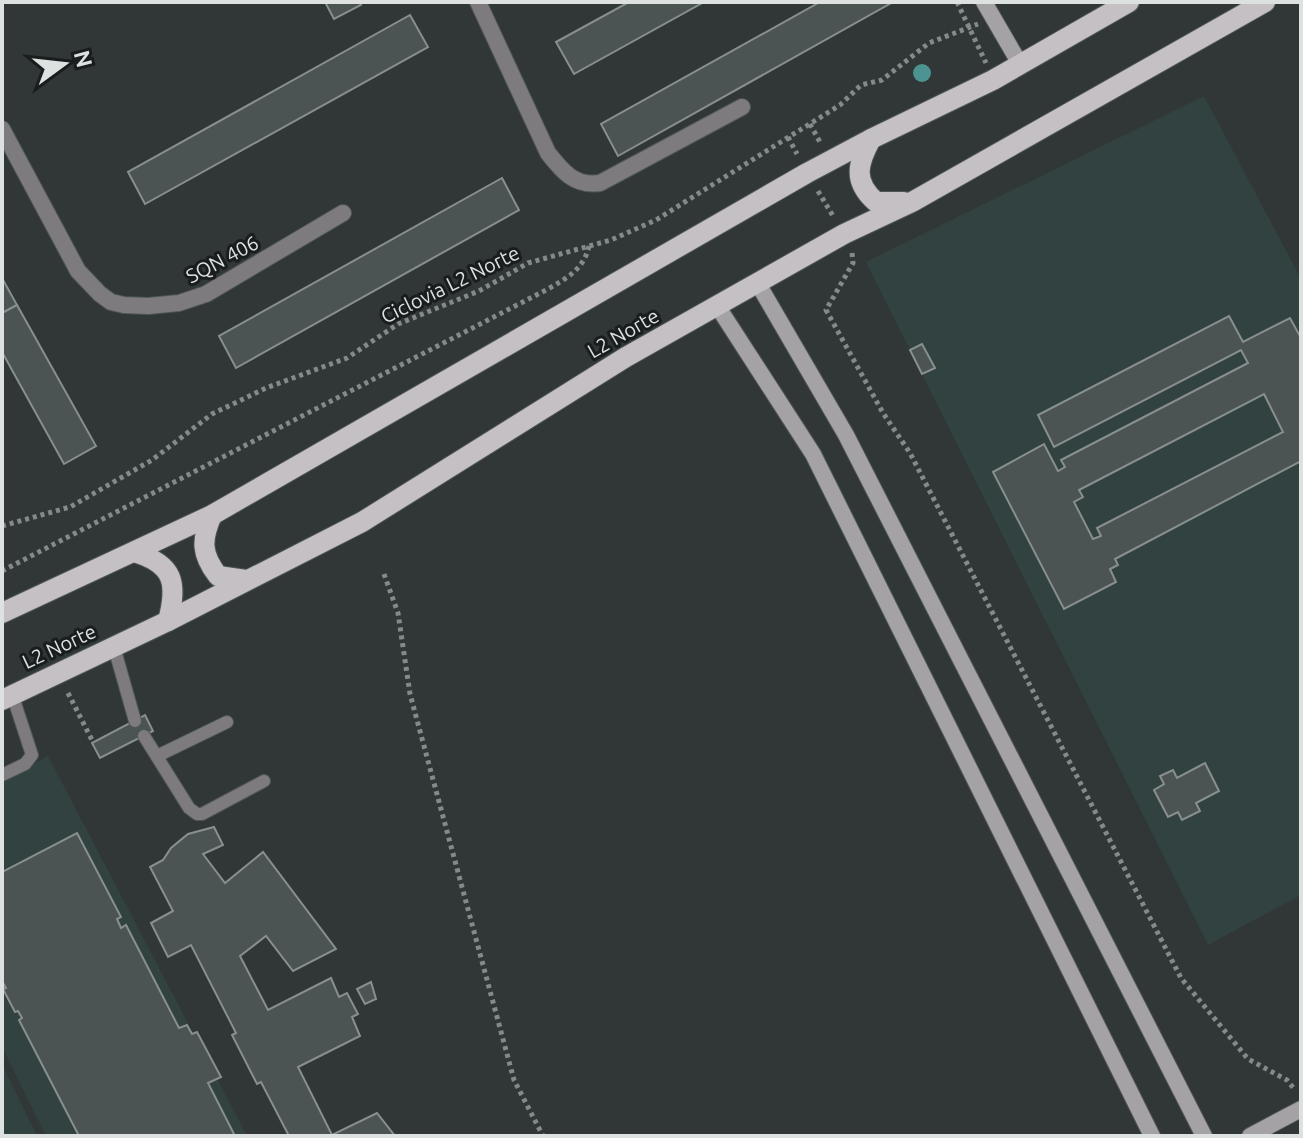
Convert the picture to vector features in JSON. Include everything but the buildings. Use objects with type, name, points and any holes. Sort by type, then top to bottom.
[{"type":"main road","points":[[2,613],[212,515],[807,173],[993,80],[1129,2]]},
{"type":"main road","name":"L2 Norte","points":[[7,697],[168,621],[362,522],[626,357],[844,234],[912,202],[1265,2]]},
{"type":"main road","points":[[871,139],[858,169],[866,191],[872,200],[881,204],[912,202]]},
{"type":"main road","points":[[212,515],[203,536],[203,547],[211,567],[218,576],[247,580]]},
{"type":"main road","points":[[134,552],[153,558],[173,581],[174,598],[168,621]]},
{"type":"street","points":[[480,2],[548,153],[560,168],[579,182],[600,183],[742,107]]},
{"type":"street","points":[[984,2],[1020,64]]},
{"type":"street","name":"SQN 406","points":[[5,135],[78,271],[88,284],[111,302],[124,305],[170,304],[206,294],[343,213]]},
{"type":"street","points":[[757,282],[846,435],[1204,1136]]},
{"type":"street","points":[[718,307],[813,454],[1152,1136]]},
{"type":"street","points":[[1250,1136],[1301,1109]]},
{"type":"lane","points":[[114,647],[135,721]]},
{"type":"lane","points":[[2,775],[25,764],[32,755],[7,697]]},
{"type":"lane","points":[[157,756],[227,722]]},
{"type":"lane","points":[[144,736],[189,808],[197,814],[264,781]]},
{"type":"path","points":[[957,2],[993,80]]},
{"type":"path","name":"Ciclovia L2 Norte","points":[[2,526],[70,507],[152,460],[212,414],[266,388],[347,358],[398,324],[479,291],[528,263],[611,240],[656,220],[840,105],[861,85],[882,80],[929,43],[992,19]]},
{"type":"path","points":[[788,137],[852,252],[853,263],[826,310],[883,413],[910,453],[1181,978],[1248,1059],[1287,1080],[1301,1097]]},
{"type":"path","points":[[2,571],[548,289],[571,276],[586,259],[589,246]]},
{"type":"path","points":[[384,574],[398,613],[410,694],[509,1065],[543,1136]]},
{"type":"path","points":[[58,674],[93,742]]},
{"type":"shaded area","points":[[1204,96],[1301,279],[1301,895],[1208,945],[866,262]]},
{"type":"shaded area","points":[[48,756],[247,1136],[46,1136],[2,1047],[2,781]]},
{"type":"shaded area","points":[[2,1064],[37,1136],[2,1136]]}]
